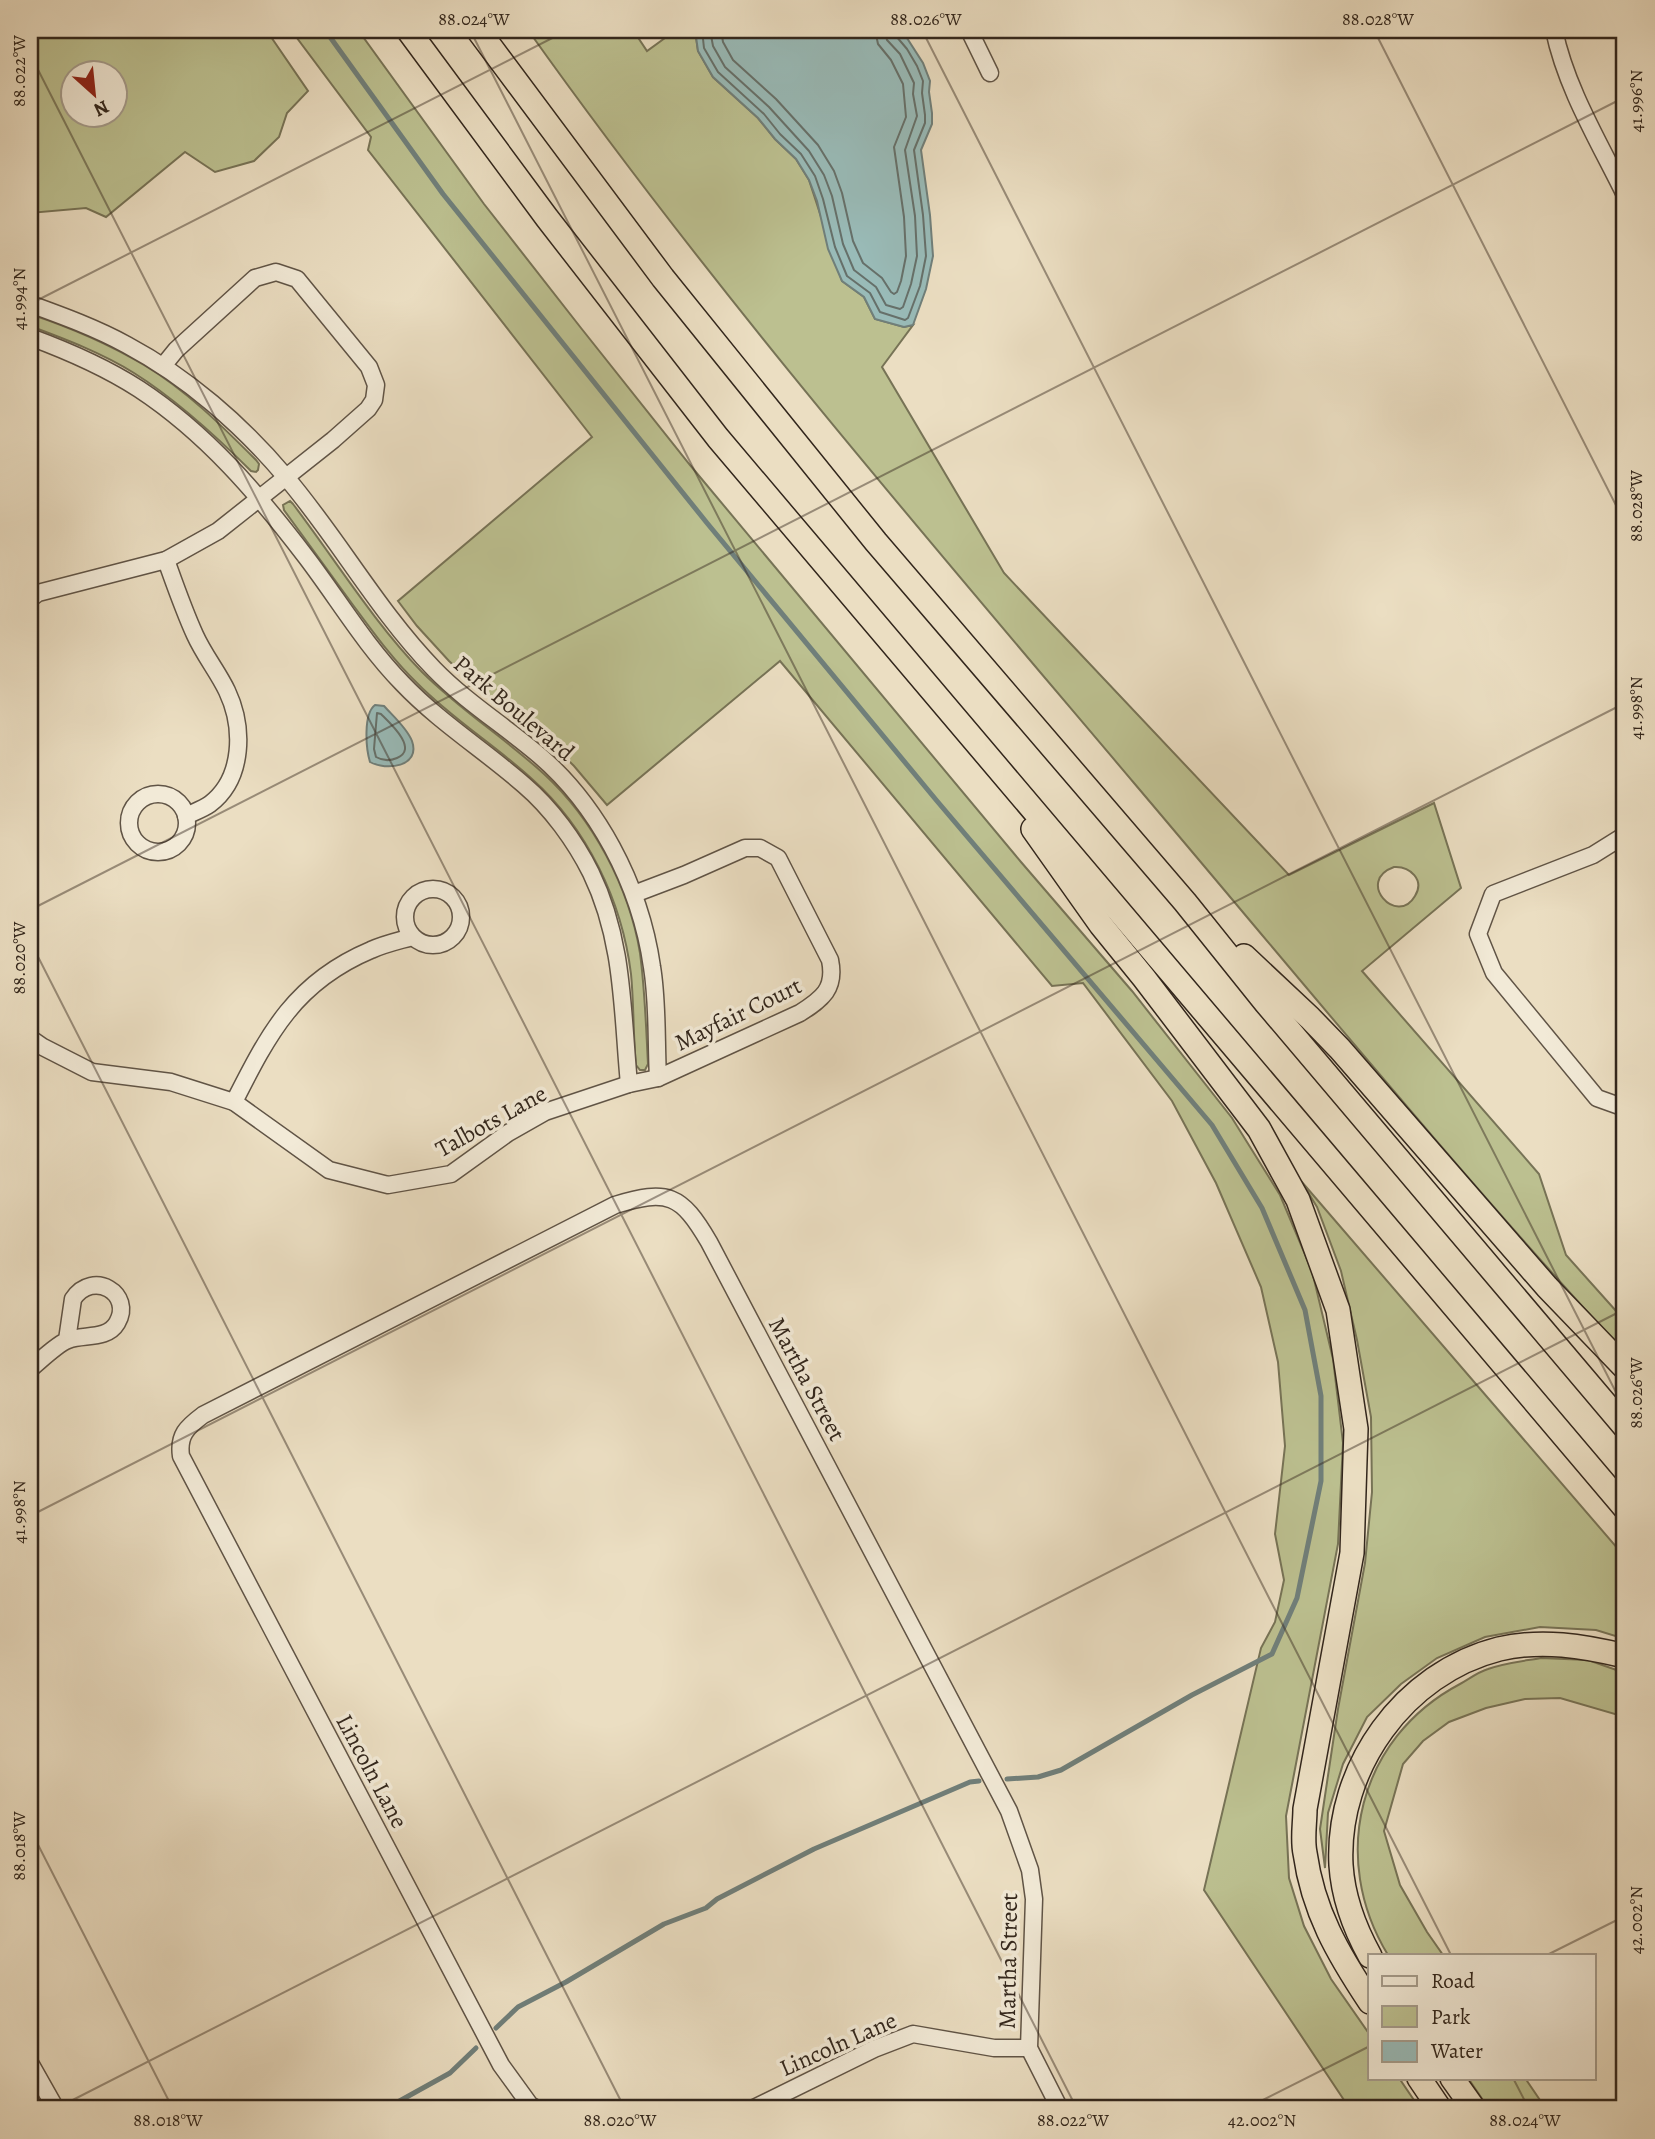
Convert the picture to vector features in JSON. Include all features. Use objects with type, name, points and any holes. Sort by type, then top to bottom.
[{"type":"highway","points":[[408,30],[547,218],[718,438],[1625,1508]]},
{"type":"highway","points":[[478,30],[663,278],[868,531],[1185,902],[1275,1013],[1625,1427]]},
{"type":"highway","points":[[947,706],[1101,925],[1259,1129],[1298,1200],[1338,1310],[1356,1429],[1352,1553],[1305,1809],[1304,1852],[1321,1919],[1343,1962],[1368,1999]]},
{"type":"highway","points":[[1185,902],[1340,1049],[1547,1287],[1625,1368]]},
{"type":"highway","points":[[1369,1954],[1359,1937],[1348,1906],[1342,1865],[1342,1836],[1348,1800],[1359,1769],[1378,1734],[1401,1706],[1429,1682],[1460,1664],[1499,1649],[1544,1643],[1591,1648],[1625,1656]]},
{"type":"highway","points":[[1420,2080],[1440,2109]]},
{"type":"highway","points":[[1453,2080],[1474,2109]]},
{"type":"street","points":[[969,30],[990,73]]},
{"type":"street","points":[[1555,30],[1559,53],[1625,195]]},
{"type":"street","points":[[30,579],[34,596],[166,560],[218,531],[368,409],[374,400],[376,385],[369,367],[298,279],[276,272],[255,278],[176,350],[163,366]]},
{"type":"street","name":"Park Boulevard","points":[[30,304],[83,324],[127,345],[163,366],[222,413],[286,477],[409,643],[466,699],[540,756],[563,778],[612,847],[634,894],[653,969],[658,1078]]},
{"type":"street","points":[[30,337],[72,353],[139,390],[178,417],[221,456],[307,558],[374,651],[403,684],[454,731],[526,786],[550,813],[570,838],[590,871],[615,940],[621,974],[629,1084],[658,1078]]},
{"type":"street","points":[[166,560],[195,636],[227,691],[237,718],[239,741],[234,770],[221,794],[208,806],[186,816]]},
{"type":"street","points":[[1625,835],[1593,855],[1493,894],[1478,934],[1494,973],[1597,1098],[1625,1108]]},
{"type":"street","name":"Mayfair Court","points":[[634,894],[745,848],[760,848],[778,858],[830,960],[833,975],[828,990],[817,1002],[800,1013],[658,1078]]},
{"type":"street","points":[[234,1102],[263,1045],[285,1013],[307,988],[336,967],[371,949],[412,937]]},
{"type":"street","name":"Talbots Lane","points":[[30,1038],[92,1072],[171,1082],[234,1102],[330,1170],[388,1185],[451,1174],[508,1133],[545,1112],[629,1084]]},
{"type":"street","name":"Martha Street","points":[[180,1446],[187,1427],[203,1415],[615,1205],[660,1195],[679,1203],[696,1220],[709,1242],[1009,1811],[1030,1870],[1034,1899],[1029,2048],[1060,2109]]},
{"type":"street","points":[[30,1369],[66,1340]]},
{"type":"street","name":"Lincoln Lane","points":[[180,1446],[181,1456],[501,2066],[530,2105],[537,2109]]},
{"type":"street","name":"Lincoln Lane","points":[[752,2109],[874,2049],[913,2034],[994,2048],[1029,2048]]},
{"type":"street","points":[[30,2063],[56,2109]]},
{"type":"green space","points":[[30,30],[274,30],[269,34],[308,91],[287,113],[279,137],[254,161],[215,172],[185,152],[106,217],[86,208],[30,213]]},
{"type":"green space","points":[[291,30],[358,30],[484,204],[690,465],[1132,991],[1232,1118],[1280,1195],[1312,1271],[1333,1359],[1343,1443],[1338,1544],[1286,1816],[1289,1878],[1304,1926],[1331,1979],[1368,2032],[1368,2080],[1400,2080],[1420,2109],[1350,2109],[1204,1890],[1261,1648],[1275,1622],[1284,1580],[1275,1534],[1285,1446],[1278,1362],[1261,1287],[1216,1183],[1172,1101],[1083,983],[1052,986],[780,661],[607,805],[558,750],[481,690],[449,661],[417,626],[398,601],[592,437],[368,150],[371,137]]},
{"type":"green space","points":[[528,30],[633,30],[647,51],[676,30],[695,30],[698,51],[713,77],[758,118],[796,159],[809,180],[842,281],[864,297],[875,319],[904,327],[913,325],[882,367],[1004,573],[1289,875],[1434,803],[1461,888],[1362,971],[1539,1174],[1566,1255],[1625,1321],[1625,1353],[1438,1142],[900,506],[747,319],[599,128]],"holes":[[[1394,867],[1400,867],[1414,875],[1418,890],[1407,904],[1399,907],[1383,898],[1378,882],[1383,874]]]},
{"type":"green space","points":[[30,314],[103,343],[159,375],[189,397],[230,434],[256,460],[259,464],[258,470],[251,471],[224,444],[150,383],[96,353],[30,326]]},
{"type":"green space","points":[[290,501],[371,612],[422,672],[544,774],[562,792],[593,833],[618,879],[635,928],[644,995],[648,1064],[645,1070],[640,1070],[636,1065],[631,974],[619,920],[599,868],[585,843],[552,798],[445,708],[400,665],[284,510],[283,505]]},
{"type":"green space","points":[[1301,1181],[1625,1557],[1625,1639],[1596,1630],[1540,1627],[1485,1637],[1437,1658],[1401,1684],[1367,1717],[1343,1764],[1328,1813],[1325,1868],[1320,1829],[1338,1709],[1365,1563],[1372,1492],[1371,1417],[1341,1271],[1317,1207]]},
{"type":"green space","points":[[1541,1658],[1588,1660],[1625,1673],[1625,1717],[1560,1698],[1525,1699],[1486,1708],[1449,1722],[1423,1741],[1403,1764],[1384,1831],[1400,1885],[1442,1954],[1388,1954],[1370,1918],[1360,1879],[1358,1841],[1364,1803],[1377,1768],[1397,1735],[1425,1707],[1484,1670]]},
{"type":"green space","points":[[1469,2080],[1526,2080],[1546,2109],[1489,2109]]},
{"type":"water","points":[[695,30],[897,30],[905,35],[923,63],[930,81],[932,113],[932,124],[921,150],[933,256],[926,289],[913,325],[904,327],[875,319],[864,297],[842,281],[828,249],[817,201],[809,180],[796,159],[758,118],[713,77],[698,51]]},
{"type":"water","points":[[375,705],[384,706],[410,736],[413,750],[411,757],[400,765],[385,766],[370,762],[367,724]]},
{"type":"waterway","points":[[325,30],[443,194],[707,523],[937,801],[1212,1125],[1262,1208],[1305,1310],[1321,1396],[1321,1481],[1297,1598],[1272,1654],[1192,1695],[1061,1770],[1038,1777],[1007,1779]]},
{"type":"waterway","points":[[496,2028],[518,2007],[664,1924],[706,1908],[717,1899],[814,1849],[970,1782],[979,1781]]},
{"type":"waterway","points":[[385,2109],[450,2073],[476,2048]]}]
